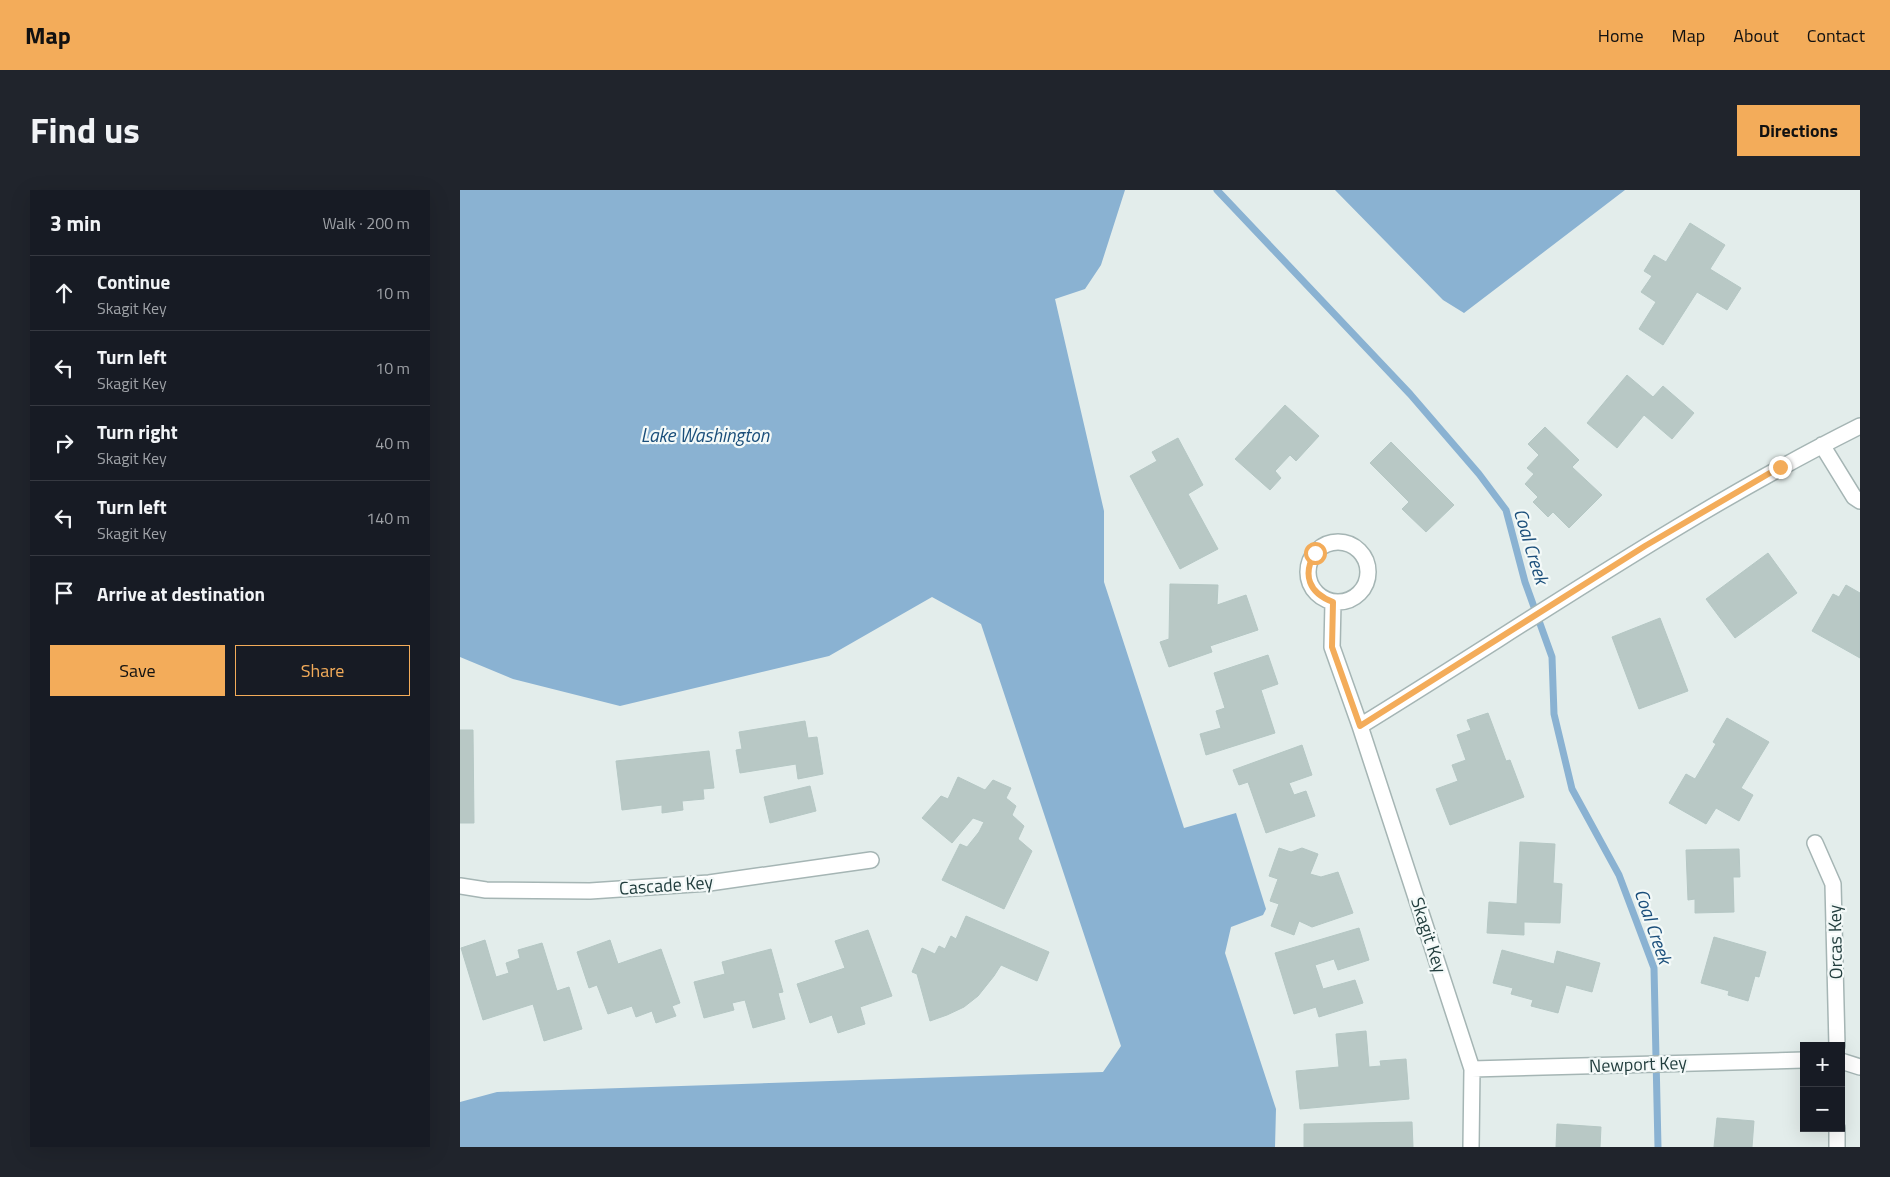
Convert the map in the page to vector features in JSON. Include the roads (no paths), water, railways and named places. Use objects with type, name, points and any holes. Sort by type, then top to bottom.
[{"type":"street","points":[[1360,726],[1512,632],[1653,541],[1780,467],[1860,426]]},
{"type":"street","points":[[1822,445],[1854,497],[1860,500]]},
{"type":"street","points":[[1333,542],[1344,543],[1354,546],[1362,553],[1367,562],[1369,572],[1367,583],[1361,592],[1353,598],[1344,602],[1333,602],[1315,592],[1310,582],[1309,567],[1315,553],[1323,546],[1333,542]]},
{"type":"street","name":"Skagit Key","points":[[1333,602],[1332,647],[1360,726],[1472,1069],[1471,1147]]},
{"type":"street","name":"Orcas Key","points":[[1815,843],[1833,884],[1837,1042]]},
{"type":"street","name":"Cascade Key","points":[[460,886],[486,890],[590,891],[709,883],[871,860]]},
{"type":"street","name":"Newport Key","points":[[1472,1069],[1800,1060]]},
{"type":"street","points":[[1845,1062],[1860,1067]]},
{"type":"street","points":[[1837,1132],[1837,1147]]},
{"type":"water","name":"Lake Washington","points":[[460,190],[1125,190],[1101,265],[1085,289],[1055,299],[1104,511],[1104,582],[1184,828],[1236,813],[1266,909],[1263,915],[1231,927],[1225,953],[1276,1109],[1275,1147],[460,1147],[460,1102],[497,1092],[1103,1072],[1121,1046],[981,624],[932,597],[829,656],[620,706],[513,679],[460,657]]},
{"type":"water","points":[[1335,190],[1625,190],[1464,313],[1443,300]]},
{"type":"waterway","name":"Coal Creek","points":[[1217,190],[1410,394],[1479,474],[1506,510],[1525,582],[1552,657],[1554,714],[1572,789],[1619,875],[1654,968],[1658,1147]]}]
